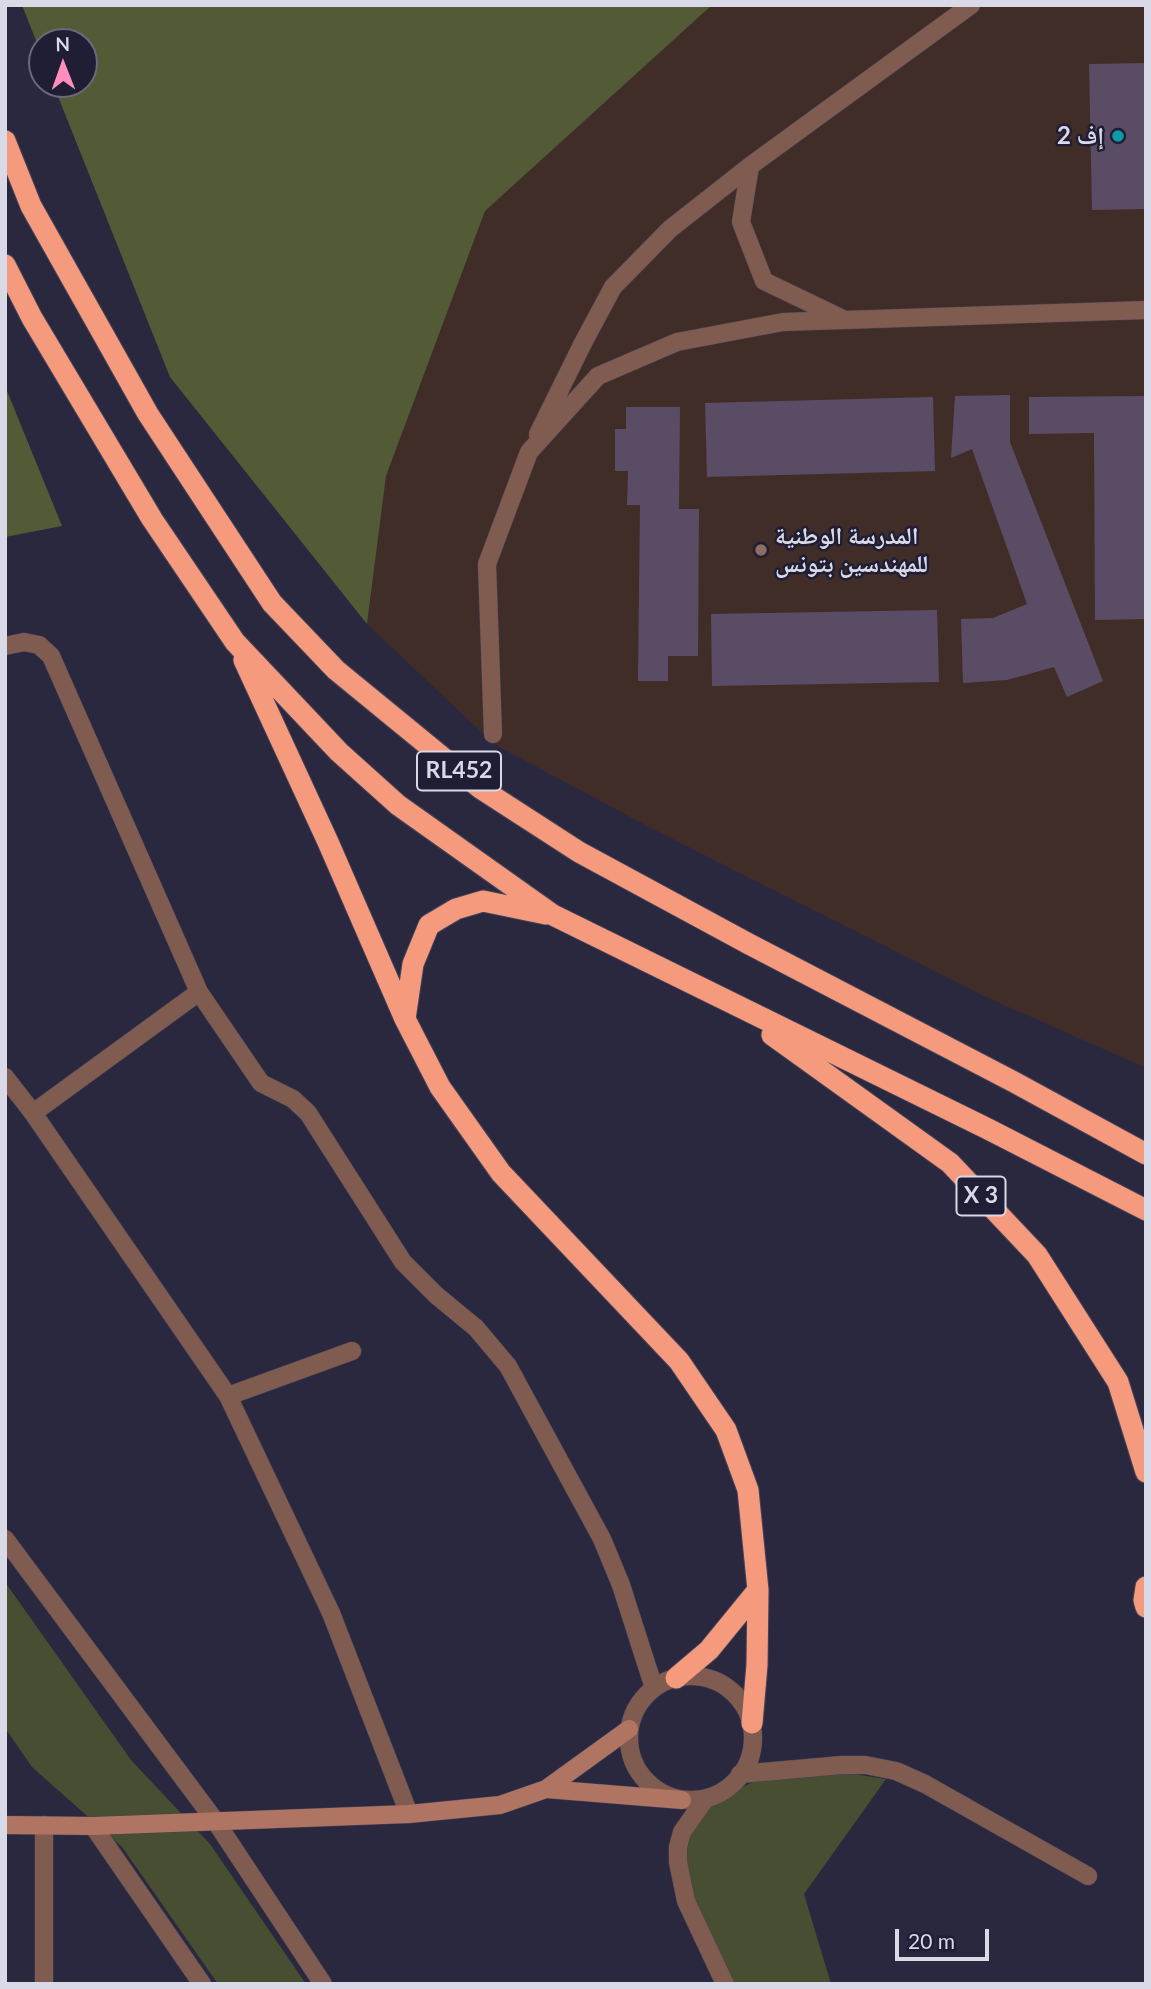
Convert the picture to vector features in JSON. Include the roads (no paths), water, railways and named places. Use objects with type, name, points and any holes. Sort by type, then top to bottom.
[{"type":"highway","name":"RL452","points":[[5,141],[31,206],[148,414],[272,603],[335,670],[480,788],[579,852],[1146,1154]]},
{"type":"highway","name":"RL452","points":[[5,265],[32,318],[152,519],[236,642],[339,752],[398,805],[552,915],[988,1129],[1146,1210]]},
{"type":"highway","points":[[236,642],[328,842],[405,1019],[440,1087],[501,1173],[679,1361],[726,1430],[748,1490],[758,1590],[757,1665],[752,1723]]},
{"type":"highway","points":[[405,1019],[413,964],[429,925],[456,909],[483,901],[552,915]]},
{"type":"highway","name":"X 3","points":[[722,999],[950,1163],[1037,1255],[1118,1382],[1146,1472]]},
{"type":"highway","points":[[1014,1082],[1146,1138]]},
{"type":"highway","points":[[1146,1587],[1146,1607]]},
{"type":"highway","points":[[676,1678],[709,1650],[758,1590]]},
{"type":"street","points":[[493,734],[487,564],[529,453],[583,342],[613,288],[670,229],[750,166],[971,5]]},
{"type":"street","points":[[750,166],[741,222],[764,281],[846,320]]},
{"type":"street","points":[[529,453],[598,376],[677,342],[783,322],[1146,310]]},
{"type":"street","points":[[5,646],[24,642],[39,645],[51,656],[199,992],[261,1083],[293,1099],[308,1113],[403,1262],[436,1296],[476,1328],[508,1366],[602,1539],[621,1586],[654,1688]]},
{"type":"street","points":[[33,1113],[199,992]]},
{"type":"street","points":[[5,1077],[33,1113],[228,1396],[331,1613],[409,1814]]},
{"type":"street","points":[[228,1396],[352,1351]]},
{"type":"street","points":[[5,1539],[216,1822],[323,1984]]},
{"type":"street","points":[[547,1789],[681,1800],[706,1798],[728,1788],[744,1770],[752,1747],[752,1723],[741,1701],[723,1685],[700,1676],[676,1678],[654,1688],[637,1706],[629,1729],[630,1753],[641,1775],[659,1791],[681,1800]]},
{"type":"street","points":[[5,1825],[93,1826],[216,1822],[409,1814],[500,1805],[547,1789],[629,1729]]},
{"type":"street","points":[[740,1774],[842,1765],[865,1765],[896,1771],[925,1784],[1088,1876]]},
{"type":"street","points":[[706,1798],[682,1832],[677,1862],[686,1901],[725,1984]]},
{"type":"street","points":[[44,1825],[44,1984]]},
{"type":"street","points":[[93,1826],[202,1984]]},
{"type":"place","name":"إف 2","points":[[1118,136]]},
{"type":"place","name":"المدرسة الوطنية للمهندسين بتونس","points":[[761,550]]}]
